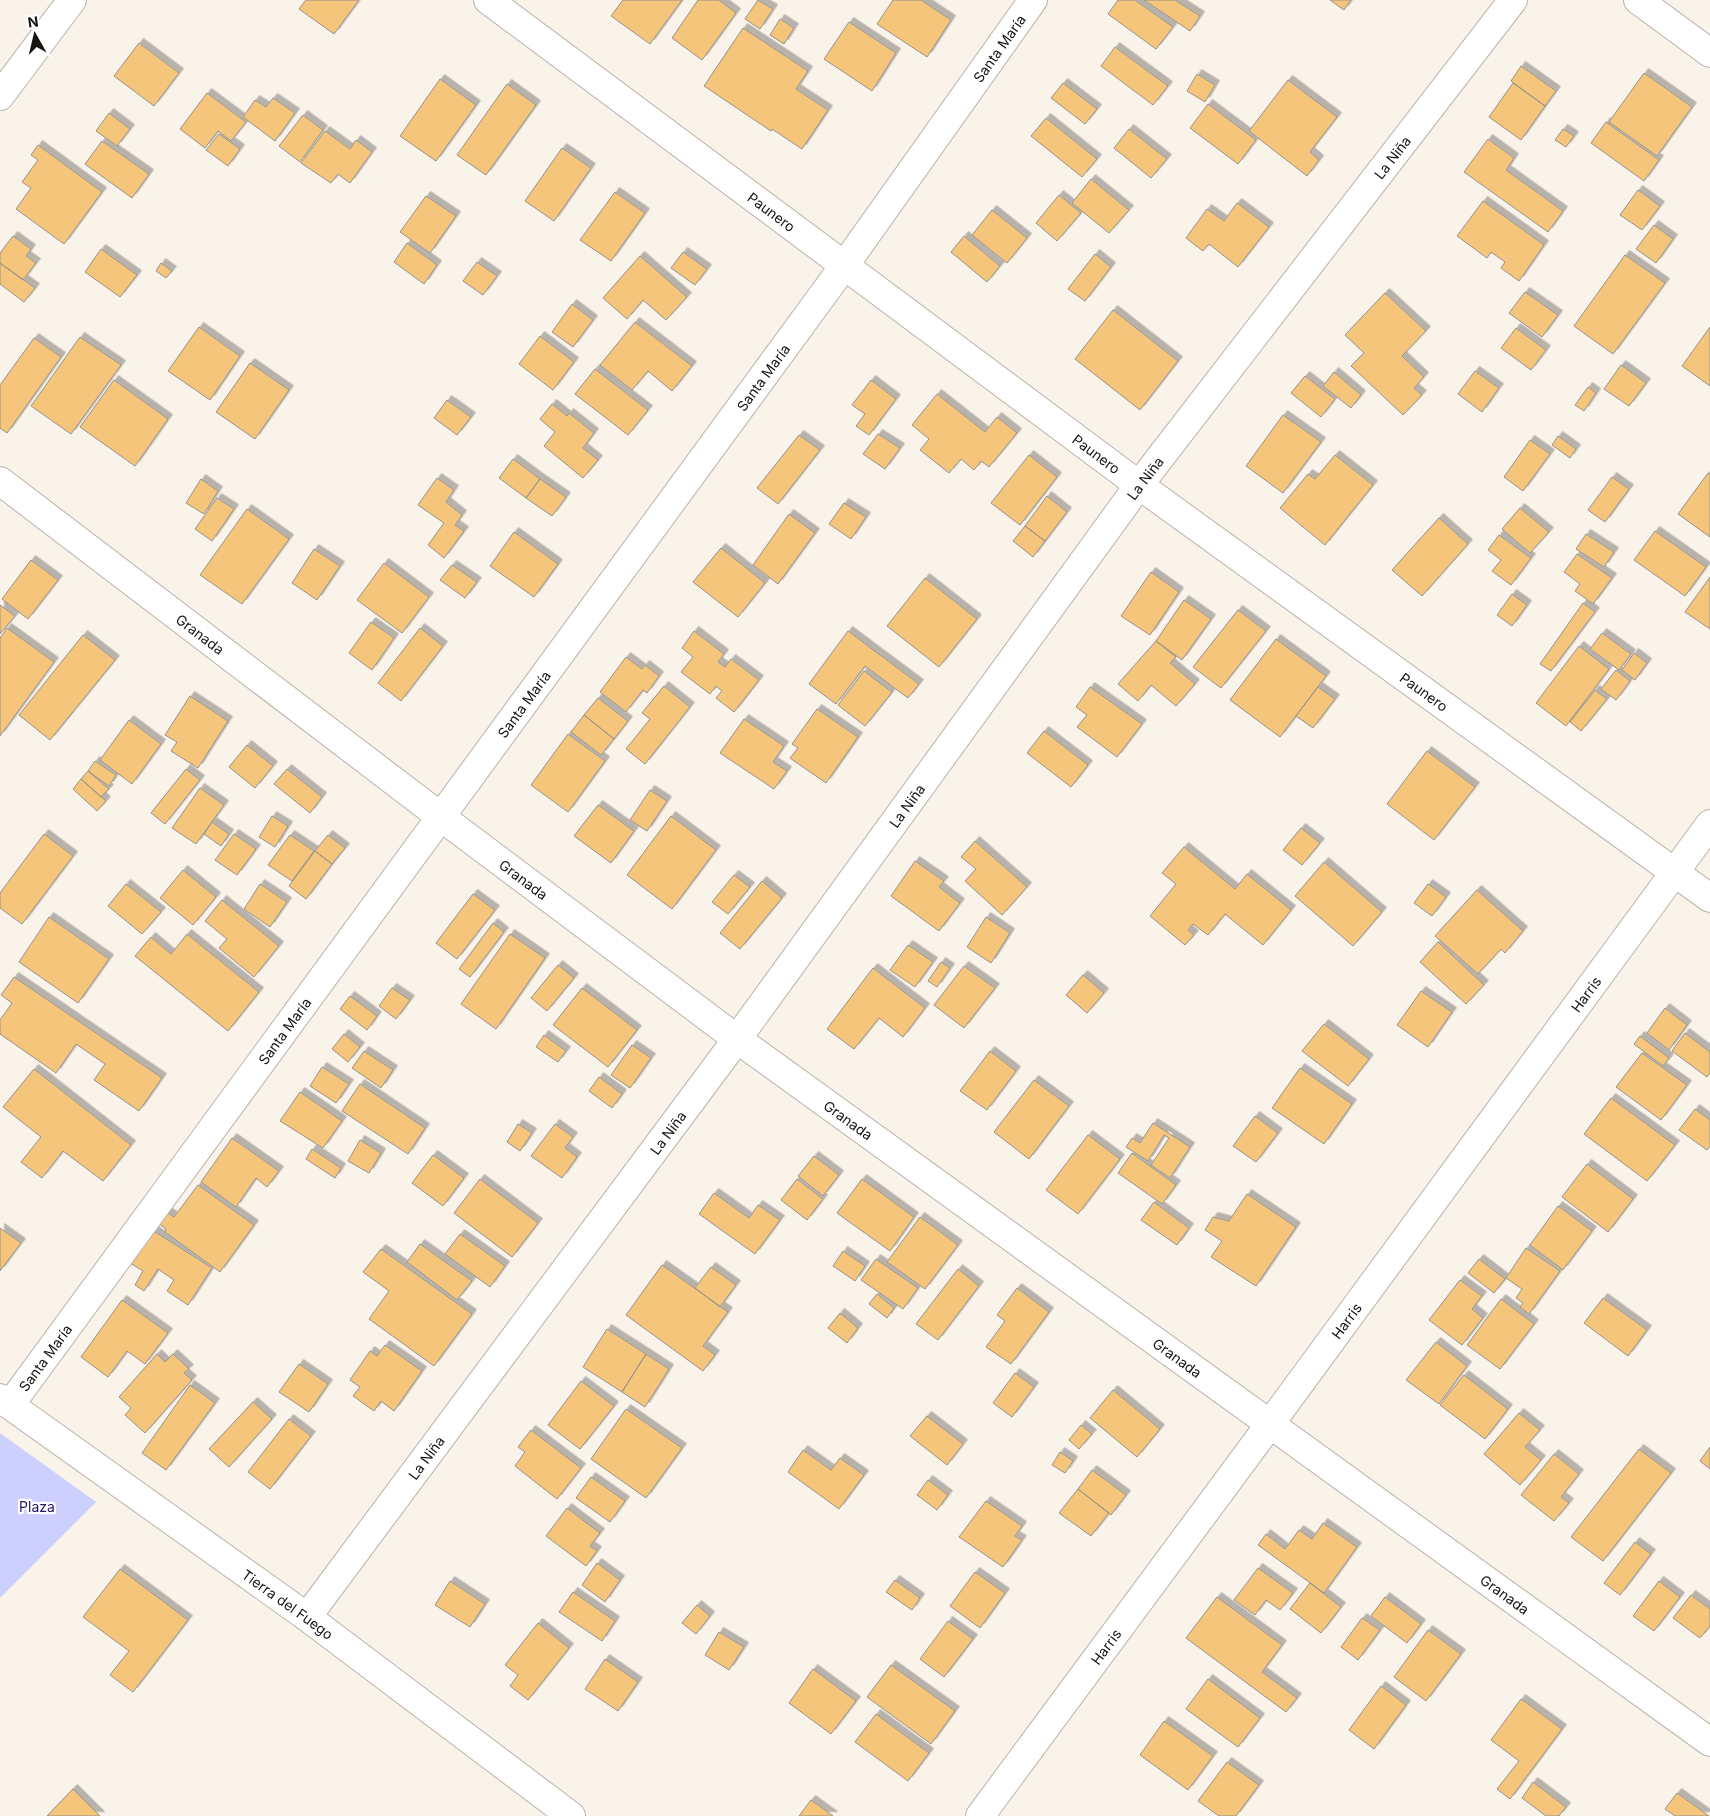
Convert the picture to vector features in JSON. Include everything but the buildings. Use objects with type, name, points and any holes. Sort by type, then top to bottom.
[{"type":"street","points":[[0,96],[72,0]]},
{"type":"street","name":"Paunero","points":[[488,0],[1140,485],[1710,898]]},
{"type":"street","name":"Santa María","points":[[5,1402],[440,817],[844,266],[1033,0]]},
{"type":"street","name":"La Niña","points":[[307,1617],[737,1039],[1140,485],[1513,0]]},
{"type":"street","points":[[1638,0],[1710,53]]},
{"type":"street","name":"Granada","points":[[0,481],[440,817],[737,1039],[1710,1742]]},
{"type":"street","name":"Harris","points":[[980,1816],[1710,824]]},
{"type":"street","name":"Tierra del Fuego","points":[[5,1402],[307,1617],[572,1816]]},
{"type":"green space","name":"Plaza","points":[[0,1433],[96,1502],[0,1598]]}]
